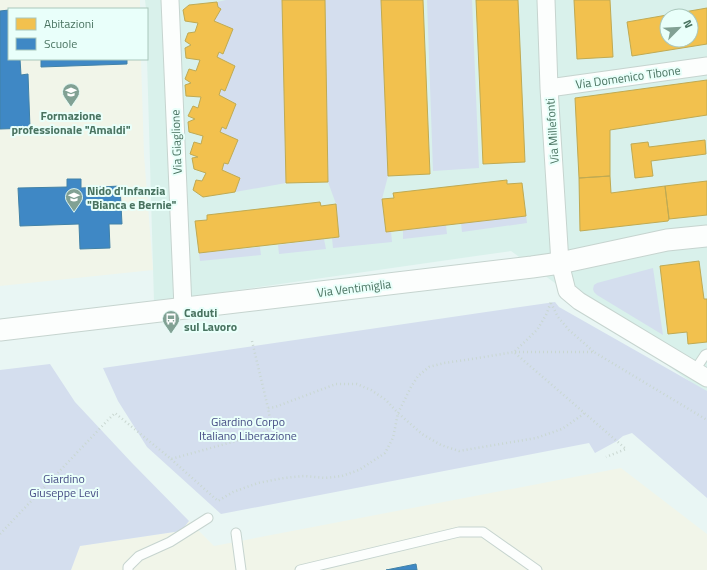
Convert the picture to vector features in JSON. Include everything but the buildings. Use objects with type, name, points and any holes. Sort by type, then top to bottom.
[{"type":"street","name":"Via Giaglione","points":[[170,0],[183,308]]},
{"type":"street","name":"Via Millefonti","points":[[546,0],[549,88],[560,263],[567,291],[579,301],[701,374]]},
{"type":"street","name":"Via Domenico Tibone","points":[[549,88],[707,66]]},
{"type":"street","name":"Via Ventimiglia","points":[[0,330],[560,263],[667,240],[707,236]]},
{"type":"lane","points":[[701,374],[705,355],[707,354]]},
{"type":"lane","points":[[128,570],[128,567],[139,556],[170,542],[208,518]]},
{"type":"lane","points":[[300,570],[459,532],[483,532],[537,570]]},
{"type":"lane","points":[[236,533],[241,570]]},
{"type":"path","points":[[514,352],[537,330],[546,315],[551,302],[558,317],[569,330],[594,352],[707,420]]},
{"type":"path","points":[[171,459],[261,434],[267,430],[270,425],[268,408],[252,341]]},
{"type":"path","points":[[0,534],[115,413],[171,459],[218,501],[233,492],[258,483],[304,476],[325,478],[342,476],[358,470],[385,453],[393,438],[398,413],[411,386],[418,376],[429,367],[444,363],[514,352],[594,352]]},
{"type":"path","points":[[514,352],[626,449],[606,457]]},
{"type":"path","points":[[268,408],[275,407],[336,384],[356,384],[371,390],[386,400],[398,413],[422,434],[440,445],[459,451],[541,437],[562,430],[585,413]]},
{"type":"shaded area","points":[[0,0],[140,0],[140,8],[8,8],[8,60],[141,60],[144,155],[153,270],[0,286]]},
{"type":"shaded area","points":[[145,0],[707,0],[707,394],[511,251],[154,302],[147,60],[148,8],[146,8]]},
{"type":"shaded area","points":[[621,468],[707,534],[707,570],[71,570],[79,546],[181,531],[189,521],[214,546]]},
{"type":"green space","points":[[226,0],[282,0],[286,183],[235,192],[240,178],[222,170],[224,163],[228,164],[238,140],[220,132],[222,127],[226,129],[236,104],[219,95],[221,89],[225,90],[235,66],[217,57],[219,52],[223,54],[233,29],[214,21],[221,9],[218,7],[217,2]]},
{"type":"green space","points":[[325,0],[381,0],[388,176],[382,199],[386,232],[391,231],[392,242],[333,248],[332,238],[339,237],[336,204],[328,182]]},
{"type":"green space","points":[[427,0],[472,0],[479,168],[433,171]]},
{"type":"green space","points":[[526,214],[527,223],[462,232],[461,223]]},
{"type":"green space","points":[[446,225],[447,234],[403,239],[403,230]]},
{"type":"green space","points":[[324,239],[326,249],[279,254],[278,245]]},
{"type":"green space","points":[[260,247],[261,255],[200,261],[199,253]]},
{"type":"green space","points":[[653,268],[663,335],[597,295],[593,289],[594,285],[597,283]]},
{"type":"green space","name":"Giardino Corpo Italiano Liberazione","points":[[555,302],[559,307],[707,391],[707,498],[632,433],[623,436],[595,453],[589,443],[221,514],[147,447],[118,401],[103,368]]},
{"type":"green space","name":"Giardino Giuseppe Levi","points":[[50,364],[75,402],[189,521],[181,531],[80,546],[71,570],[0,570],[0,370]]},
{"type":"place","name":"Formazione professionale \"Amaldi\"","points":[[71,107]]},
{"type":"place","name":"Nido d'Infanzia \"Bianca e Bernie\"","points":[[74,212]]},
{"type":"place","name":"Caduti sul Lavoro","points":[[171,334]]}]
